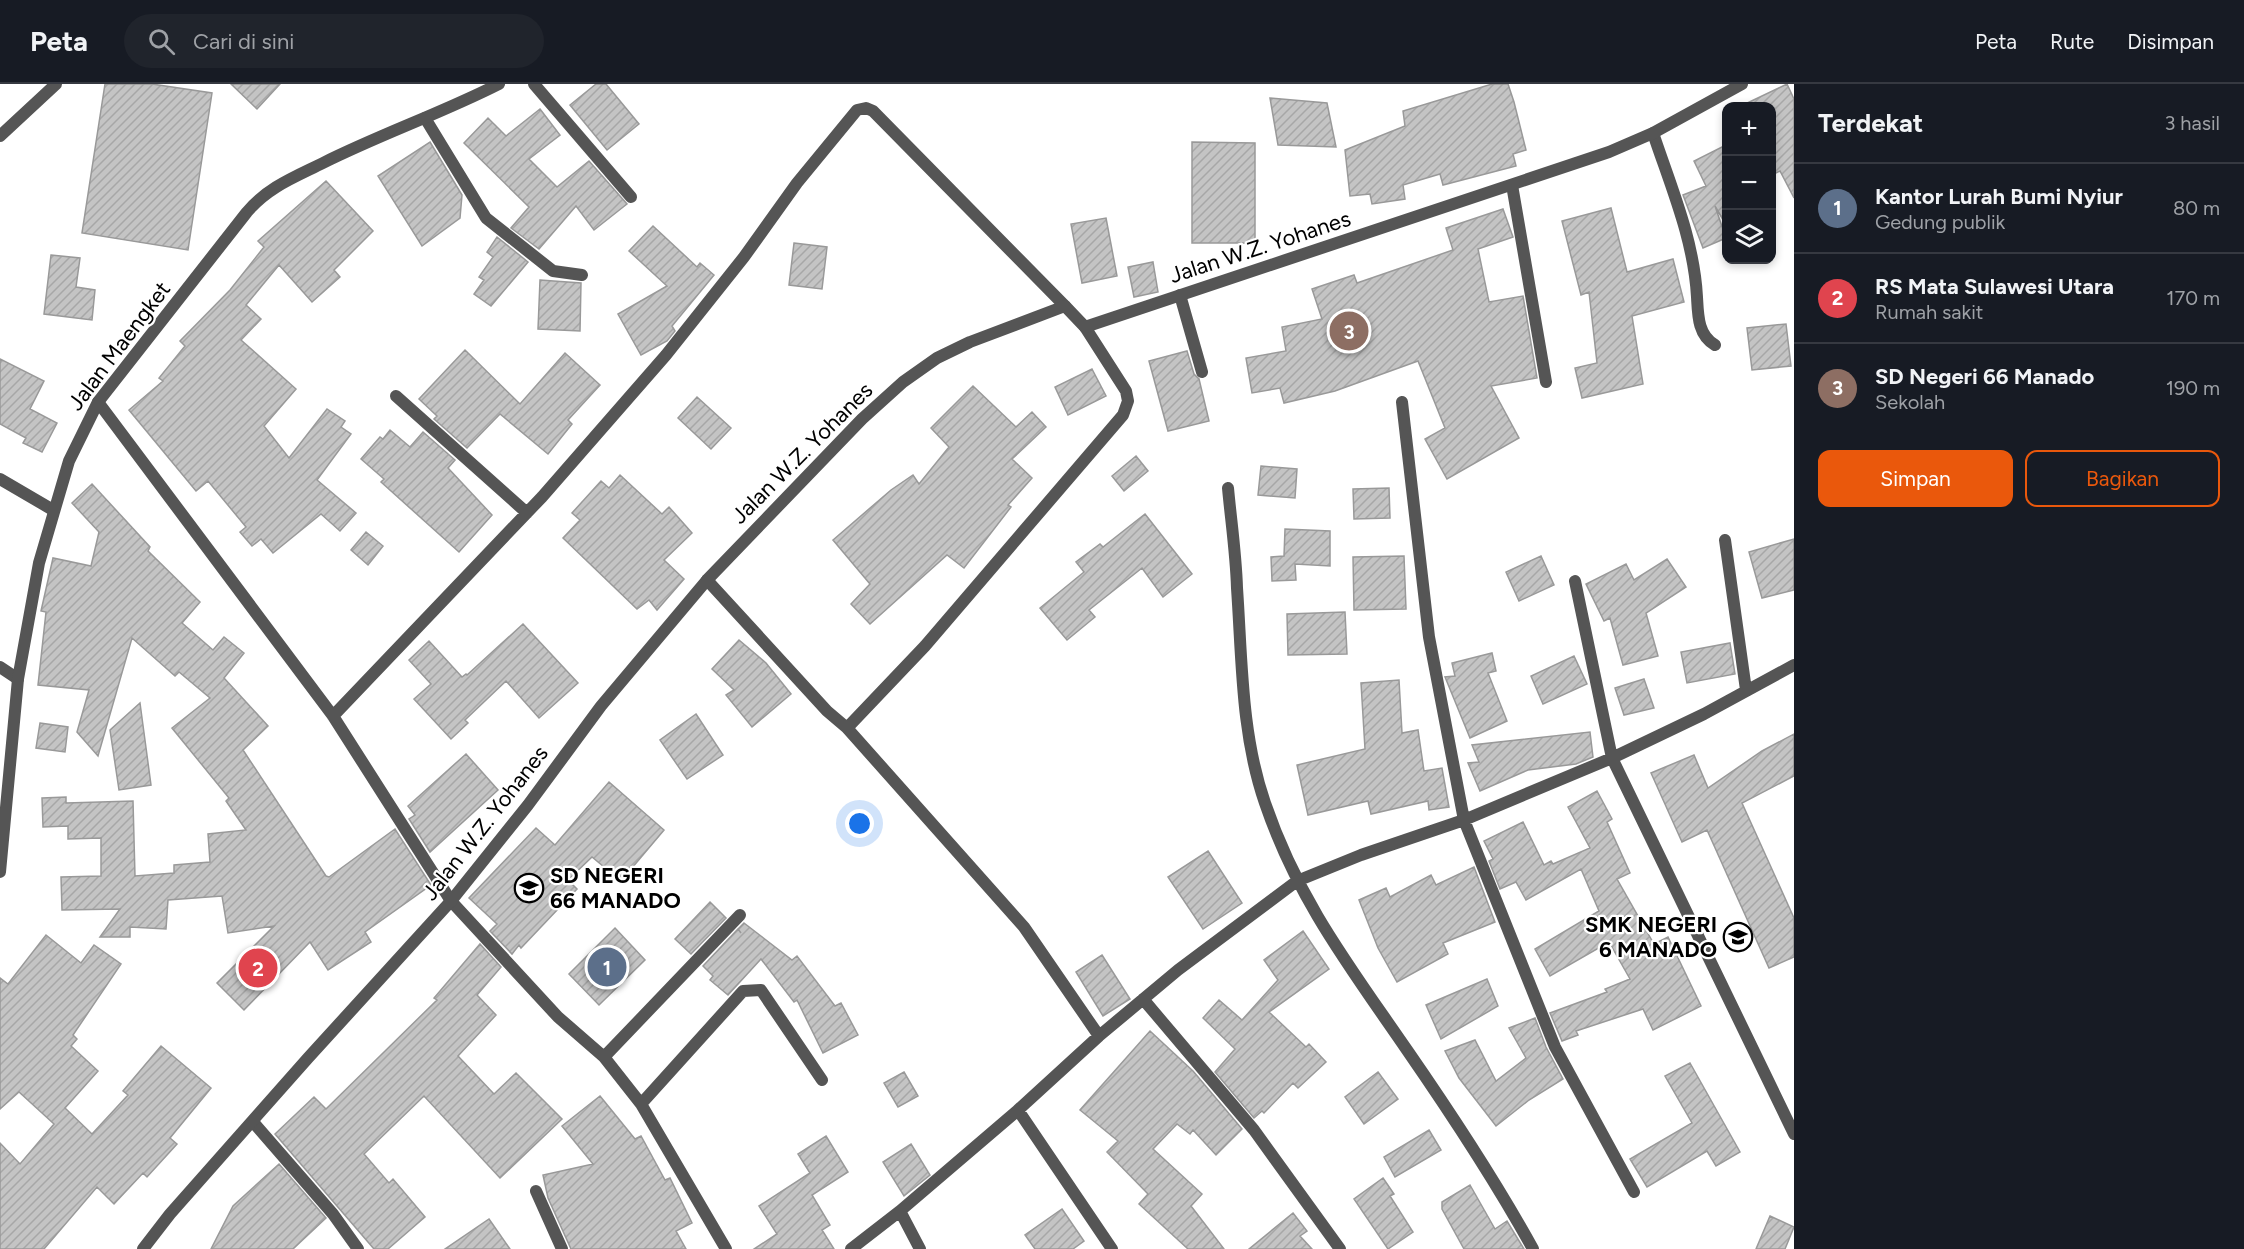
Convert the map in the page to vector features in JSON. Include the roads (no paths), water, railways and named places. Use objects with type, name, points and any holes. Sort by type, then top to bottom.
[{"type":"street","points":[[0,136],[56,84]]},
{"type":"street","name":"Jalan Maengket","points":[[0,872],[3,804],[18,679],[39,563],[69,461],[98,402],[261,196],[275,186],[372,139],[499,84]]},
{"type":"street","points":[[534,84],[631,197]]},
{"type":"street","name":"Jalan W.Z. Yohanes","points":[[1084,327],[1609,152],[1653,133],[1742,84]]},
{"type":"street","points":[[333,716],[527,513],[666,356],[744,257],[797,183],[857,110],[866,108],[873,111],[897,133],[1084,327],[1126,390],[1128,401],[1123,415],[925,645],[847,728]]},
{"type":"street","points":[[425,118],[486,218],[553,271],[582,275]]},
{"type":"street","points":[[1653,133],[1691,245],[1696,270],[1699,323],[1706,340],[1715,345]]},
{"type":"street","points":[[1512,185],[1546,382]]},
{"type":"street","points":[[1180,295],[1202,372]]},
{"type":"street","name":"Jalan W.Z. Yohanes","points":[[143,1249],[170,1214],[451,901],[528,806],[601,706],[707,580],[862,419],[903,382],[937,358],[969,342],[1065,306]]},
{"type":"street","points":[[396,396],[527,513]]},
{"type":"street","points":[[98,402],[333,716],[451,901],[558,1017],[604,1057],[641,1104],[726,1249]]},
{"type":"street","points":[[1402,402],[1429,637],[1464,820],[1555,1047],[1634,1192]]},
{"type":"street","points":[[0,479],[53,510]]},
{"type":"street","points":[[1227,488],[1238,588],[1239,653],[1250,736],[1264,801],[1297,881],[1326,933],[1493,1178],[1533,1249]]},
{"type":"street","points":[[1725,540],[1746,690]]},
{"type":"street","points":[[707,580],[820,704],[847,728],[1023,927],[1099,1036]]},
{"type":"street","points":[[1575,580],[1612,758],[1794,1134]]},
{"type":"street","points":[[851,1249],[900,1211],[1018,1110],[1143,999],[1259,907],[1297,881],[1361,855],[1464,820],[1612,758],[1794,664]]},
{"type":"street","points":[[0,667],[18,679]]},
{"type":"street","points":[[604,1057],[740,915]]},
{"type":"street","points":[[641,1104],[743,991],[754,989],[761,990],[822,1080]]},
{"type":"street","points":[[1143,999],[1254,1130],[1340,1249]]},
{"type":"street","points":[[1018,1110],[1112,1249]]},
{"type":"street","points":[[253,1122],[333,1214],[358,1249]]},
{"type":"street","points":[[536,1191],[562,1249]]},
{"type":"street","points":[[900,1211],[920,1249]]},
{"type":"place","name":"SD Negeri 66 Manado","points":[[1349,331]]},
{"type":"place","name":"SD NEGERI 66 MANADO","points":[[529,888]]},
{"type":"place","name":"SMK NEGERI 6 MANADO","points":[[1738,937]]},
{"type":"place","name":"Kantor Lurah Bumi Nyiur","points":[[607,967]]},
{"type":"place","name":"RS Mata Sulawesi Utara","points":[[258,968]]}]
